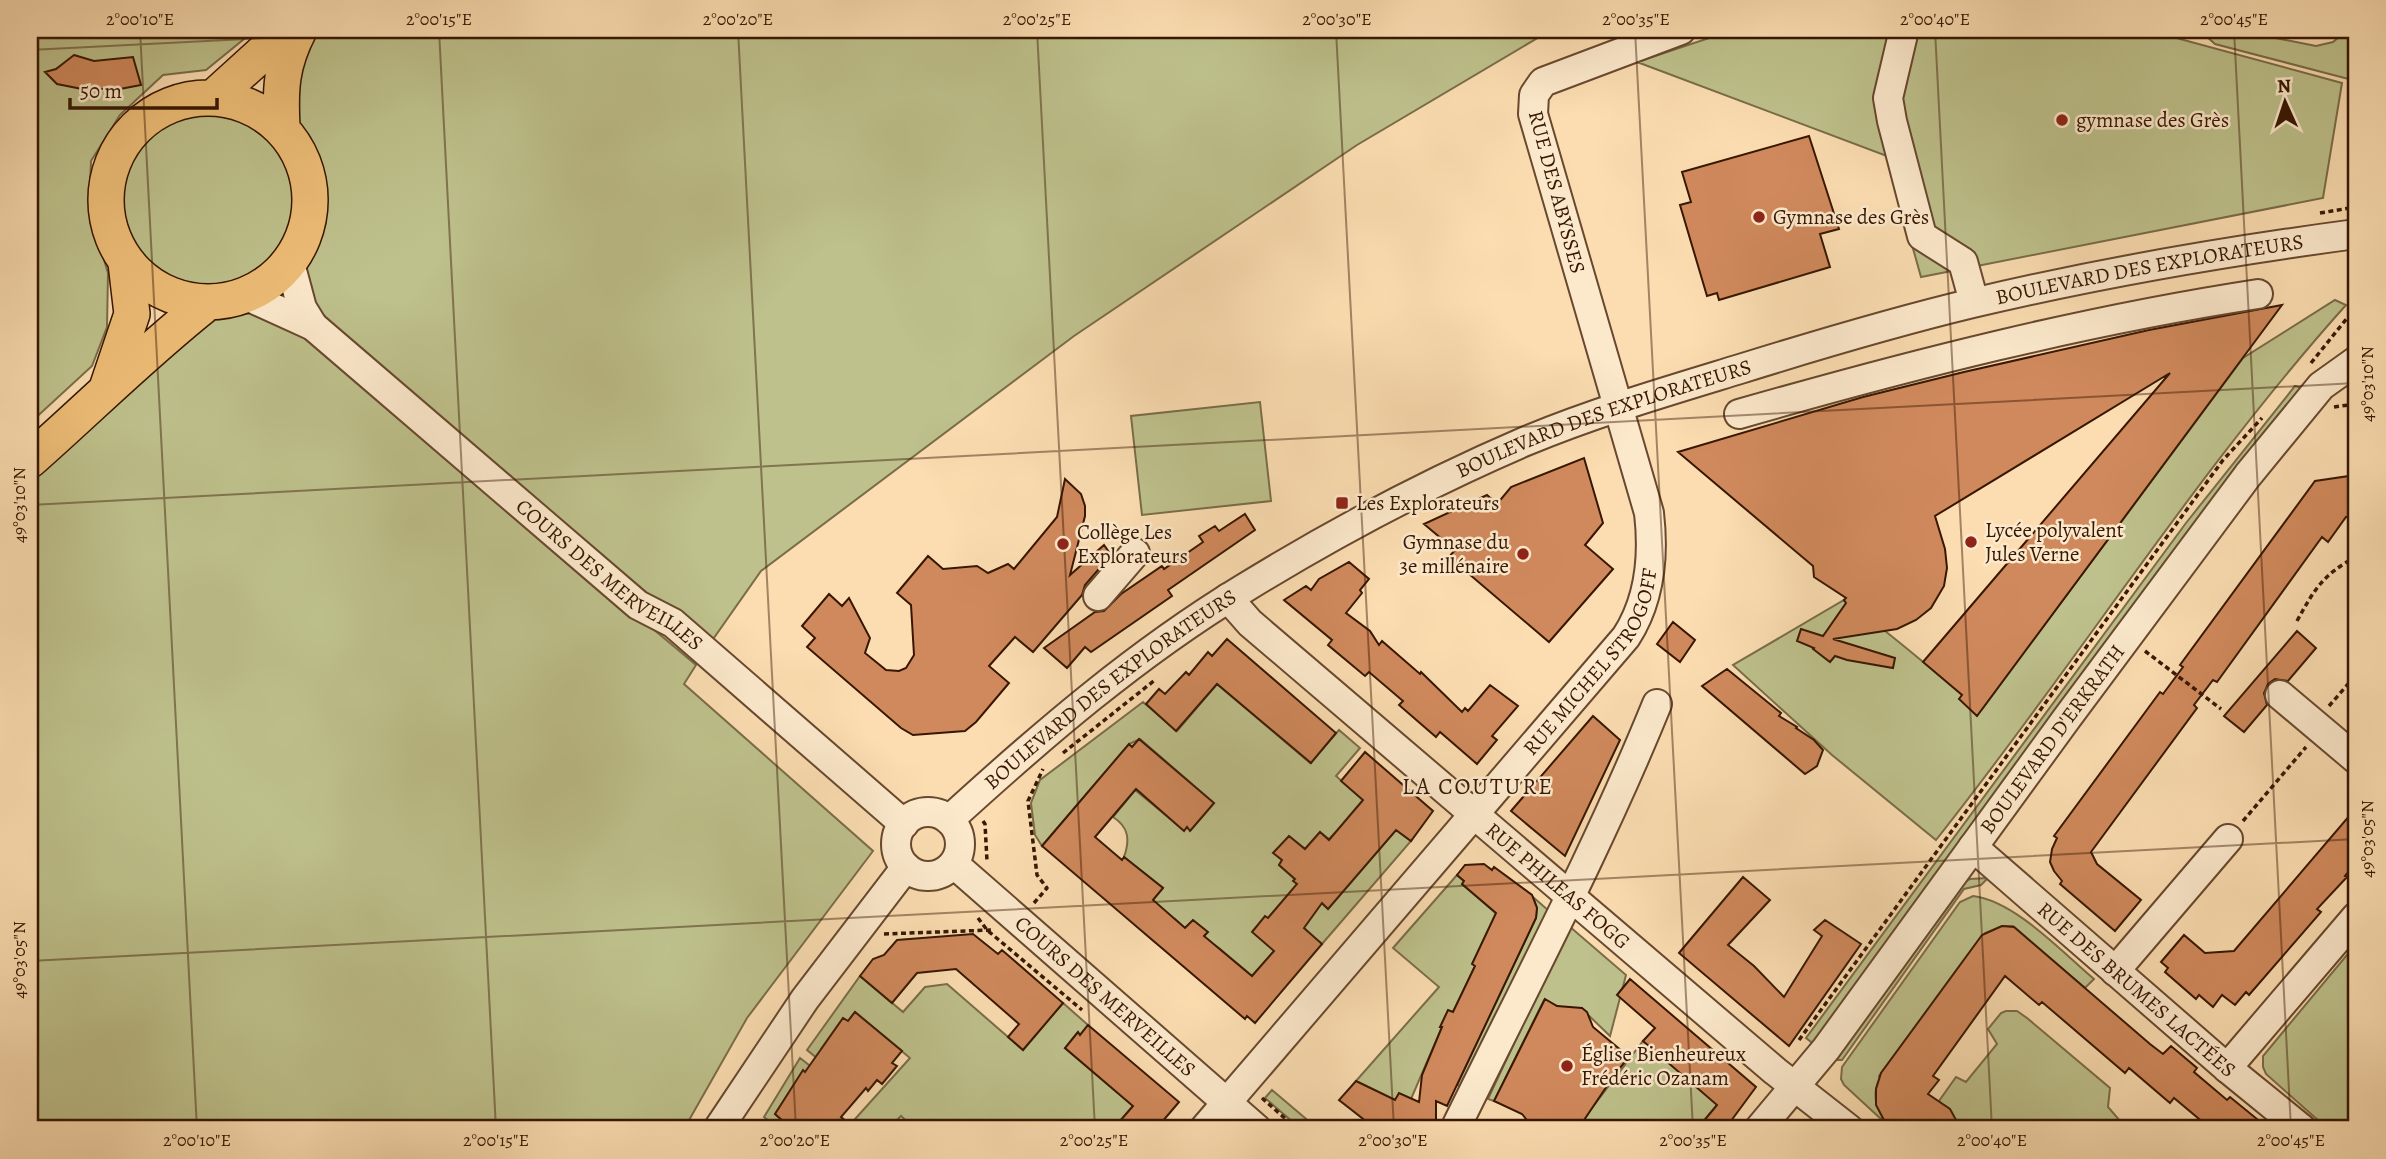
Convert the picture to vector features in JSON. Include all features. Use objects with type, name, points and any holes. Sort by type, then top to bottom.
[{"type":"main road","points":[[214,97],[288,30]]},
{"type":"main road","points":[[282,127],[284,64],[299,30]]},
{"type":"main road","points":[[105,394],[132,314],[126,263],[108,228],[105,189],[116,151],[141,121],[175,102],[214,97],[251,106],[282,127],[303,158],[311,194],[307,230],[290,263],[272,281],[247,296],[228,302],[207,303],[162,293],[126,263]]},
{"type":"main road","points":[[30,460],[163,338],[207,303]]},
{"type":"street","name":"RUE DES ABYSSES","points":[[1617,407],[1533,114],[1534,95],[1543,82],[1682,30]]},
{"type":"street","points":[[1904,30],[1888,98],[1895,134],[1922,236],[1964,262],[1974,302]]},
{"type":"street","name":"BOULEVARD DES EXPLORATEURS","points":[[958,812],[1076,708],[1136,661],[1228,597],[1340,531],[1452,474],[1528,440],[1617,407],[1856,333],[1974,302],[2193,258],[2356,234]]},
{"type":"street","name":"COURS DES MERVEILLES","points":[[290,263],[302,307],[313,326]]},
{"type":"street","points":[[1740,414],[2060,330],[2258,293]]},
{"type":"street","name":"COURS DES MERVEILLES","points":[[247,296],[313,326],[638,605],[673,623],[904,824]]},
{"type":"street","points":[[1925,315],[1937,361]]},
{"type":"street","points":[[2327,397],[2337,364],[2356,345]]},
{"type":"street","name":"BOULEVARD D'ERKRATH","points":[[1759,1129],[1825,1049],[2215,518],[2327,397],[2356,361]]},
{"type":"street","name":"RUE MICHEL STROGOFF","points":[[1204,1129],[1626,637],[1638,614],[1647,586],[1651,533],[1646,498],[1617,407]]},
{"type":"street","points":[[1098,596],[1135,553]]},
{"type":"street","name":"RUE PHILEAS FOGG","points":[[1228,597],[1250,623],[1794,1087],[1849,1129]]},
{"type":"street","points":[[2280,695],[2356,759]]},
{"type":"street","points":[[1455,1129],[1570,895],[1657,704]]},
{"type":"street","points":[[958,812],[957,830],[960,841],[954,864],[944,872],[932,876],[916,874],[906,867],[898,855],[896,844],[898,833],[904,824],[923,813],[958,812]]},
{"type":"street","points":[[2115,971],[2228,839]]},
{"type":"street","name":"RUE DES BRUMES LACTÉES","points":[[1973,847],[2227,1068],[2302,1129]]},
{"type":"street","name":"COURS DES MERVEILLES","points":[[954,864],[1257,1129]]},
{"type":"street","points":[[724,1127],[805,999],[906,867]]},
{"type":"street","points":[[2227,1068],[2356,917]]},
{"type":"path","points":[[2327,397],[2356,404]]},
{"type":"path","points":[[2297,621],[2314,588],[2340,565],[2356,558]]},
{"type":"path","points":[[2143,649],[2221,709]]},
{"type":"path","points":[[2228,839],[2356,675]]},
{"type":"path","points":[[1054,761],[1157,678]]},
{"type":"path","points":[[880,935],[1008,930],[1020,920],[1046,888],[1037,875],[1028,801],[1043,769]]},
{"type":"path","points":[[1799,1040],[1972,804]]},
{"type":"path","points":[[958,812],[985,824],[988,868],[978,885]]},
{"type":"green space","points":[[30,30],[255,30],[206,70],[163,75],[120,115],[91,161],[89,210],[108,273],[107,327],[92,366],[30,423]]},
{"type":"green space","points":[[311,30],[1551,30],[1357,145],[1074,336],[761,571],[711,642],[637,590],[315,314],[305,267],[322,229],[323,189],[313,152],[295,117],[291,70]]},
{"type":"green space","name":"gymnase des Grès","points":[[1733,30],[2147,30],[2342,83],[2323,198],[1921,277],[1887,156],[1637,62]]},
{"type":"green space","points":[[2186,30],[2235,30],[2316,46],[2333,42],[2347,30],[2356,30],[2356,81],[2215,44],[2205,35]]},
{"type":"green space","points":[[208,112],[242,118],[270,138],[290,166],[296,200],[290,234],[270,262],[242,282],[208,288],[174,282],[146,262],[126,234],[120,200],[126,166],[146,138],[174,118]]},
{"type":"green space","points":[[2335,300],[2346,305],[2238,434],[1936,840],[1832,755],[1733,665],[1844,600],[1982,709],[2243,358]]},
{"type":"green space","points":[[263,312],[290,324],[696,665],[684,684],[873,851],[747,1018],[684,1129],[30,1129],[30,477],[210,317]]},
{"type":"green space","points":[[2295,386],[2303,388],[1815,1045],[1806,1038],[2186,523]]},
{"type":"green space","points":[[1260,402],[1271,501],[1142,515],[1131,416]]},
{"type":"green space","points":[[1217,684],[1310,763],[1339,730],[1360,748],[1336,776],[1365,802],[1329,839],[1320,832],[1305,849],[1289,836],[1274,853],[1282,860],[1279,865],[1328,909],[1396,830],[1411,841],[1322,944],[1278,907],[1268,918],[1274,951],[1252,976],[1203,938],[1207,932],[1193,920],[1185,928],[1175,919],[1155,942],[1133,923],[1163,888],[1124,857],[1127,834],[1113,817],[1135,790],[1184,830],[1187,827],[1191,830],[1214,803],[1140,739],[1129,744],[1042,846],[1035,835],[1031,803],[1040,780],[1143,702],[1177,731]]},
{"type":"green space","points":[[1457,875],[1464,881],[1462,884],[1499,916],[1453,1012],[1442,1027],[1411,1099],[1395,1100],[1356,1081],[1439,987],[1393,948]]},
{"type":"green space","points":[[1988,878],[1981,885],[1964,889],[1842,1060],[1832,1058],[1959,884],[1970,879]]},
{"type":"green space","points":[[1973,896],[2005,907],[2021,917],[2094,979],[2085,988],[2013,926],[2002,926],[1985,933],[1879,1076],[1876,1098],[1883,1117],[1881,1119],[1844,1085],[1841,1079],[1842,1067],[1960,902]]},
{"type":"green space","points":[[1533,897],[1549,911],[1465,1088],[1457,1085],[1536,918],[1537,908]]},
{"type":"green space","points":[[1569,926],[1626,975],[1610,1036],[1581,1008],[1572,1013],[1544,1000],[1494,1101],[1488,1099]]},
{"type":"green space","points":[[2356,944],[2356,1129],[2328,1129],[2266,1074],[2263,1056]]},
{"type":"green space","points":[[860,976],[903,1012],[925,987],[947,984],[1023,1050],[1063,1003],[1088,1025],[1080,1035],[1077,1033],[1065,1048],[1133,1106],[1113,1129],[915,1129],[901,1116],[888,1129],[846,1129],[910,1058],[855,1012],[848,1021],[843,1018],[821,1049],[823,1063],[807,1050]]},
{"type":"green space","points":[[2017,1011],[2027,1018],[2110,1088],[2108,1107],[2127,1129],[1960,1129],[1939,1101],[1956,1077],[1966,1082],[1997,1044],[1988,1029],[2001,1013]]},
{"type":"green space","points":[[1643,1041],[1719,1103],[1697,1129],[1584,1129],[1579,1125]]},
{"type":"green space","points":[[800,1058],[814,1069],[809,1076],[803,1071],[775,1114],[792,1129],[779,1129],[764,1117]]},
{"type":"green space","points":[[1272,1090],[1318,1129],[1301,1129],[1265,1098]]},
{"type":"building","points":[[74,55],[94,61],[133,57],[141,85],[120,89],[82,89],[57,84],[45,72],[56,69]]},
{"type":"building","name":"Gymnase des Grès","points":[[1809,136],[1839,229],[1820,234],[1830,267],[1719,300],[1717,293],[1707,296],[1680,205],[1691,202],[1682,172]]},
{"type":"building","points":[[2282,305],[1977,716],[1959,699],[1962,695],[1923,662],[2170,373],[1935,516],[1945,549],[1947,568],[1944,586],[1931,608],[1916,620],[1897,629],[1833,639],[1895,658],[1893,668],[1835,656],[1830,662],[1814,648],[1797,641],[1801,629],[1823,636],[1846,603],[1846,598],[1814,577],[1813,566],[1678,452],[1863,397],[1964,372],[2149,330]]},
{"type":"building","name":"Gymnase du 3e millénaire","points":[[1584,458],[1603,523],[1585,545],[1613,569],[1549,642],[1449,557],[1455,550],[1424,524],[1487,495],[1497,504],[1511,487]]},
{"type":"building","points":[[2356,475],[2356,515],[2346,517],[2328,542],[2322,537],[2217,682],[2213,680],[2194,705],[2197,708],[2091,852],[2097,864],[2141,900],[2115,931],[2060,884],[2062,881],[2050,862],[2057,838],[2054,836],[2160,692],[2163,694],[2183,667],[2180,665],[2315,481]]},
{"type":"building","points":[[1065,479],[1081,494],[1085,506],[1085,516],[1070,575],[1104,545],[1111,555],[1085,585],[1082,595],[1033,652],[1015,637],[989,666],[1009,683],[965,731],[913,735],[901,728],[807,647],[815,638],[802,626],[829,594],[842,606],[849,598],[870,638],[865,653],[886,670],[899,671],[906,668],[914,655],[911,605],[897,593],[928,556],[943,569],[977,566],[988,573],[1008,564],[1014,569],[1057,517]]},
{"type":"building","points":[[1245,514],[1255,530],[1168,590],[1172,596],[1091,652],[1085,647],[1067,668],[1044,648],[1095,612],[1104,611],[1121,594],[1162,566],[1164,569],[1203,542],[1199,536],[1215,526],[1219,531]]},
{"type":"building","points":[[1349,562],[1369,579],[1346,613],[1370,631],[1379,645],[1382,641],[1420,674],[1421,672],[1462,712],[1465,708],[1468,711],[1490,685],[1518,706],[1492,736],[1497,740],[1477,764],[1440,732],[1436,737],[1399,705],[1403,701],[1369,672],[1365,676],[1328,645],[1332,640],[1284,600],[1306,586],[1311,590],[1319,579]]},
{"type":"building","points":[[1673,622],[1695,640],[1680,662],[1657,644]]},
{"type":"building","points":[[2297,631],[2316,648],[2288,681],[2275,679],[2268,684],[2264,693],[2267,705],[2244,732],[2224,716]]},
{"type":"building","points":[[1227,639],[1336,733],[1311,763],[1217,684],[1176,731],[1146,704],[1159,689],[1165,694],[1186,672],[1189,675],[1208,652],[1212,656]]},
{"type":"building","points":[[1727,669],[1781,713],[1779,716],[1814,740],[1823,750],[1817,766],[1805,774],[1702,686]]},
{"type":"building","points":[[1593,716],[1620,740],[1565,856],[1511,811]]},
{"type":"building","points":[[1139,739],[1214,803],[1190,831],[1187,827],[1184,831],[1136,789],[1095,837],[1122,860],[1124,857],[1163,888],[1153,900],[1185,928],[1193,920],[1208,932],[1204,936],[1252,976],[1274,951],[1252,932],[1297,884],[1279,865],[1282,860],[1273,853],[1289,836],[1305,849],[1320,832],[1329,840],[1363,800],[1341,781],[1365,752],[1433,811],[1411,841],[1396,830],[1328,909],[1322,903],[1304,928],[1322,944],[1255,1023],[1247,1016],[1245,1019],[1042,846],[1129,744],[1132,747]]},
{"type":"building","points":[[2356,808],[2356,863],[2345,876],[2347,877],[2317,909],[2321,912],[2249,995],[2246,992],[2235,1005],[2222,995],[2213,1007],[2199,995],[2196,999],[2165,972],[2168,968],[2161,962],[2184,935],[2205,953],[2234,951]]},
{"type":"building","points":[[1484,864],[1492,870],[1494,867],[1532,895],[1537,908],[1536,918],[1447,1106],[1436,1101],[1436,1129],[1376,1129],[1339,1100],[1356,1081],[1395,1100],[1399,1093],[1419,1102],[1422,1075],[1440,1027],[1448,1010],[1453,1012],[1496,913],[1462,884],[1464,881],[1457,875],[1465,865]]},
{"type":"building","points":[[1743,877],[1770,900],[1728,945],[1754,966],[1784,997],[1822,936],[1814,930],[1825,920],[1861,944],[1789,1046],[1679,953]]},
{"type":"building","points":[[2002,926],[2014,927],[2150,1044],[2163,1054],[2171,1046],[2197,1068],[2194,1072],[2227,1100],[2230,1097],[2257,1119],[2248,1129],[2211,1129],[2174,1098],[2170,1103],[2129,1068],[2125,1073],[2042,1002],[2039,1005],[2005,976],[1933,1076],[1939,1080],[1928,1094],[1950,1109],[1961,1129],[1893,1129],[1885,1122],[1876,1105],[1876,1089],[1881,1073],[1982,935]]},
{"type":"building","points":[[973,934],[998,954],[1002,950],[1063,1003],[1023,1050],[1008,1037],[1019,1024],[956,969],[917,973],[892,1003],[860,976],[873,959],[884,955],[897,940]]},
{"type":"building","points":[[1630,979],[1756,1087],[1725,1129],[1697,1129],[1717,1105],[1643,1041],[1655,1028],[1617,995]]},
{"type":"building","name":"Église Bienheureux Frédéric Ozanam","points":[[1545,999],[1557,1006],[1582,1008],[1587,1012],[1593,1027],[1629,1057],[1578,1129],[1534,1129],[1522,1114],[1494,1101]]},
{"type":"building","points":[[855,1012],[902,1051],[892,1063],[897,1066],[882,1084],[877,1080],[868,1091],[866,1088],[841,1117],[856,1129],[792,1129],[775,1114],[803,1070],[805,1072],[843,1018],[848,1021]]},
{"type":"building","points":[[1088,1025],[1179,1102],[1156,1129],[1113,1129],[1133,1106],[1065,1048],[1078,1032],[1080,1035]]},
{"type":"place","name":"gymnase des Grès","points":[[2062,120]]},
{"type":"place","name":"Gymnase des Grès","points":[[1759,217]]},
{"type":"place","name":"Les Explorateurs","points":[[1342,503]]},
{"type":"place","name":"Lycée polyvalent Jules Verne","points":[[1971,542]]},
{"type":"place","name":"Collège Les Explorateurs","points":[[1063,544]]},
{"type":"place","name":"Gymnase du 3e millénaire","points":[[1523,554]]},
{"type":"place","name":"Église Bienheureux Frédéric Ozanam","points":[[1567,1066]]},
{"type":"district","name":"LA COUTURE","points":[[1478,786]]}]
